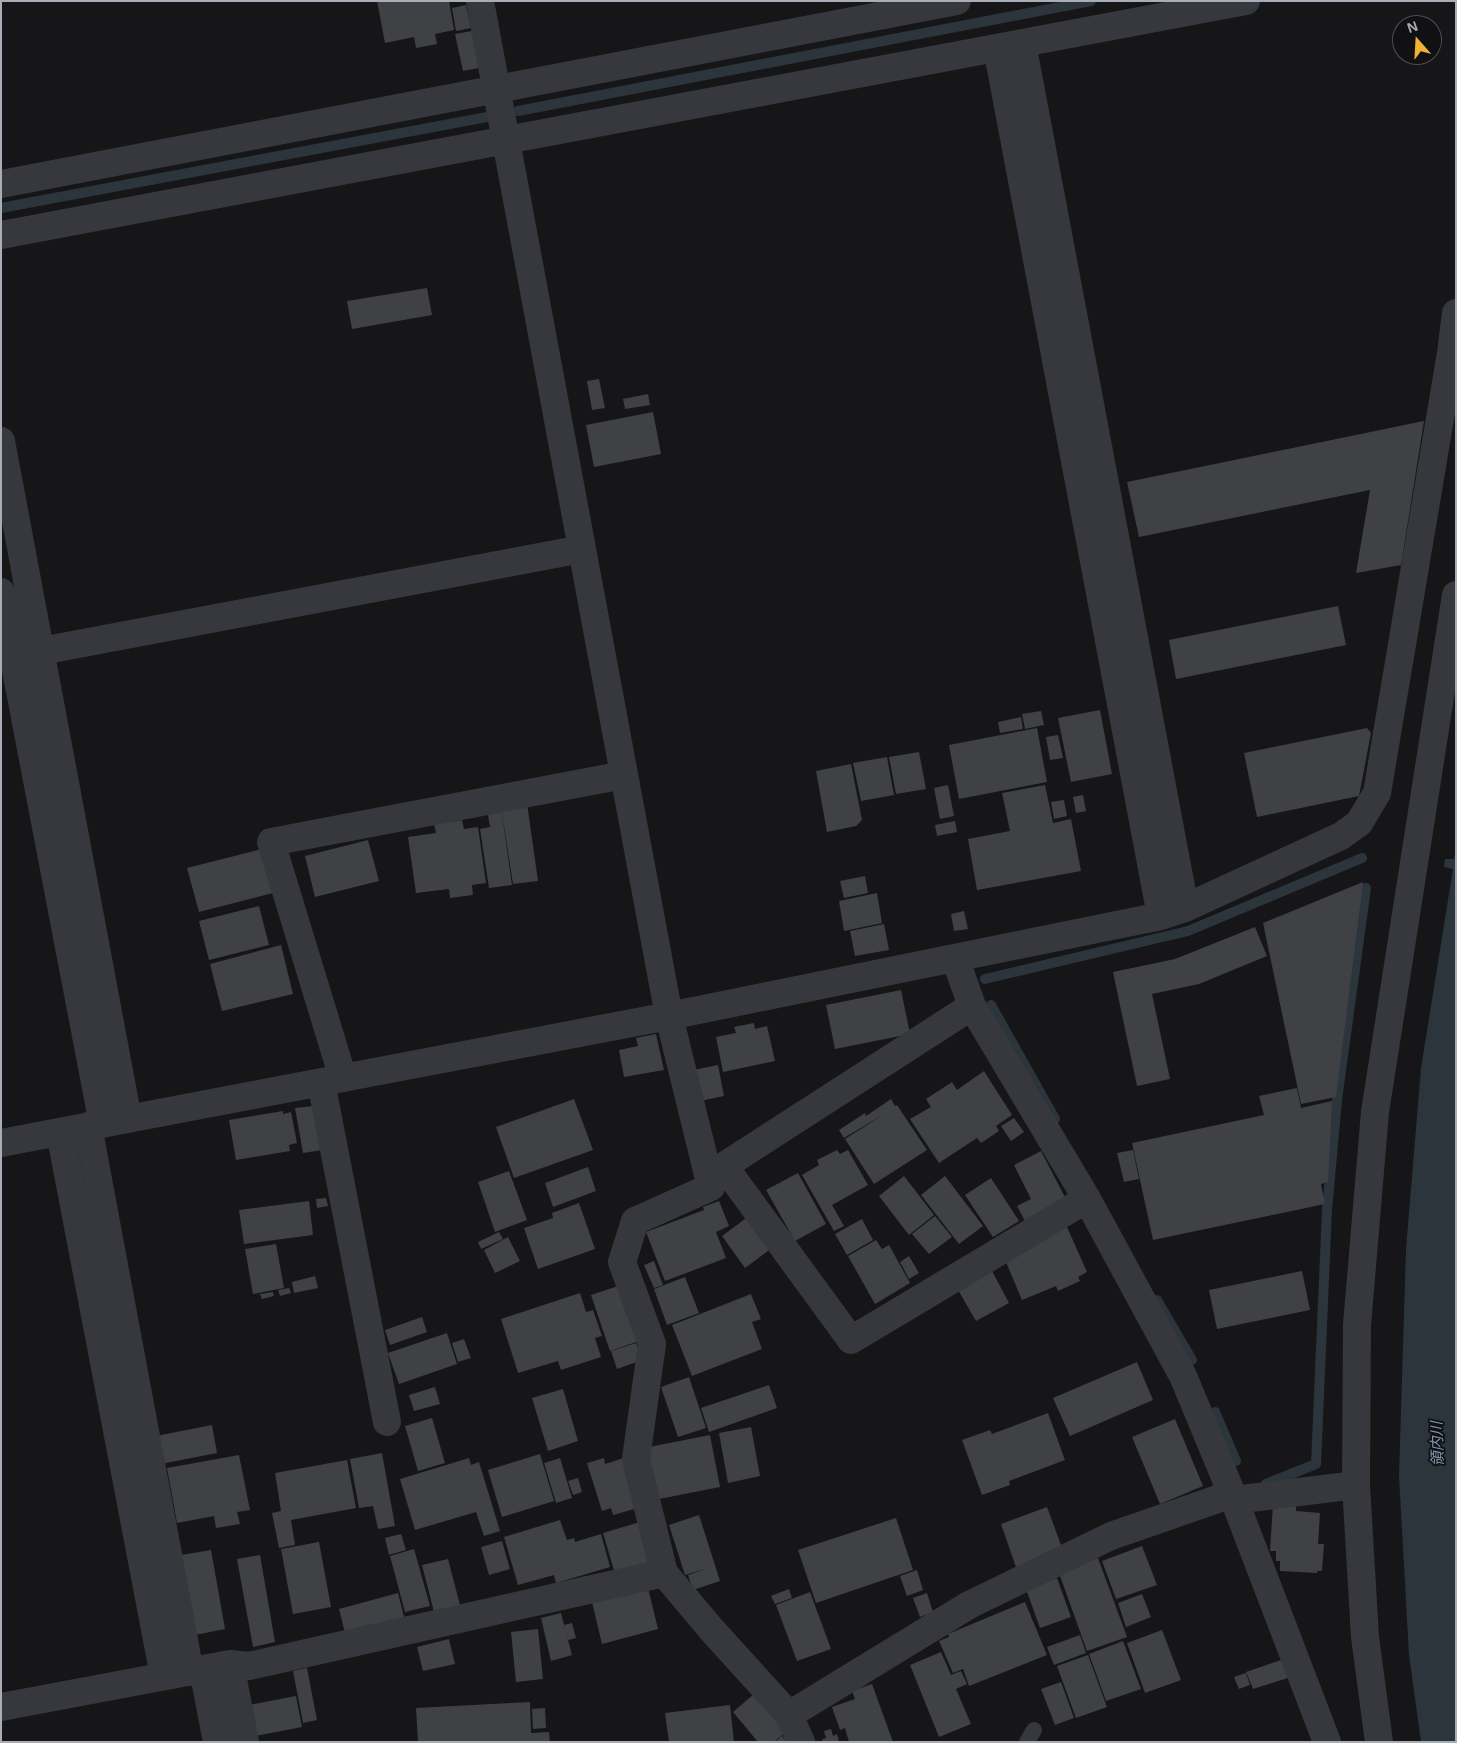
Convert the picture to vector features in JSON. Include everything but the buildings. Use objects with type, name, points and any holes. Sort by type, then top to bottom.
[{"type":"street","points":[[480,1],[669,1016],[716,1170],[851,1340],[1087,1199]]},
{"type":"street","points":[[1,184],[957,1]]},
{"type":"street","points":[[1,235],[1246,1]]},
{"type":"street","points":[[1010,45],[1173,912]]},
{"type":"street","points":[[1,1143],[669,1016],[1173,912],[1341,836],[1359,823],[1377,793],[1451,353],[1456,312]]},
{"type":"street","points":[[1,440],[41,651],[106,1123],[186,1673]]},
{"type":"street","points":[[41,651],[582,548]]},
{"type":"street","points":[[1,592],[106,1123]]},
{"type":"street","points":[[1379,1742],[1365,1637],[1356,1485],[1357,1325],[1375,1112],[1456,595]]},
{"type":"street","points":[[387,1422],[332,1080],[271,842],[624,775]]},
{"type":"street","points":[[954,958],[972,1006],[1087,1199],[1183,1376],[1233,1497],[1327,1742]]},
{"type":"street","points":[[801,1742],[789,1715],[664,1574],[636,1459],[652,1344],[622,1262],[635,1221],[711,1187],[716,1170],[972,1006]]},
{"type":"street","points":[[60,1132],[186,1673],[217,1742]]},
{"type":"street","points":[[789,1715],[978,1600],[1111,1536],[1233,1497],[1356,1485]]},
{"type":"street","points":[[1,1707],[230,1664],[250,1666],[664,1574]]},
{"type":"street","points":[[230,1664],[245,1742]]},
{"type":"water","name":"領内川","points":[[1456,850],[1456,1742],[1421,1742],[1409,1655],[1399,1476],[1406,1249],[1421,1068],[1453,869],[1444,867],[1445,859],[1454,859]]},
{"type":"waterway","points":[[518,111],[1091,1]]},
{"type":"waterway","points":[[1,208],[487,117]]},
{"type":"waterway","points":[[985,979],[1188,931],[1362,858]]},
{"type":"waterway","points":[[1266,1484],[1316,1464],[1327,1210],[1337,1100],[1366,888]]},
{"type":"waterway","points":[[991,1005],[1055,1119]]},
{"type":"waterway","points":[[78,1146],[101,1273]]},
{"type":"waterway","points":[[1157,1300],[1192,1360]]},
{"type":"waterway","points":[[1215,1412],[1236,1461]]}]
